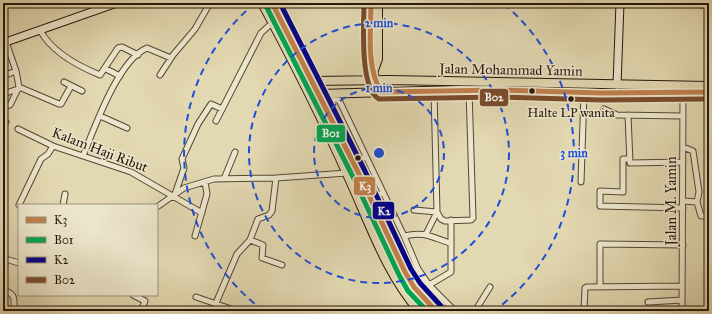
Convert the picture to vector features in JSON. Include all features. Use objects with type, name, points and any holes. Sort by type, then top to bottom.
[{"type":"main road","points":[[262,3],[347,173],[394,279],[419,311]]},
{"type":"main road","points":[[272,3],[354,163],[405,272],[414,286],[436,311]]},
{"type":"main road","points":[[371,3],[371,60],[374,70],[374,80],[381,92]]},
{"type":"main road","points":[[374,70],[378,59],[378,3]]},
{"type":"main road","points":[[334,80],[338,93]]},
{"type":"main road","name":"Jalan Mohammad Yamin","points":[[312,81],[374,80],[709,86]]},
{"type":"main road","name":"Jalan Mohammad Yamin","points":[[320,96],[338,93],[469,90],[584,93],[709,92]]},
{"type":"street","points":[[3,104],[7,106],[10,105],[18,88],[16,71],[4,42],[116,3]]},
{"type":"street","points":[[160,75],[195,29],[210,3]]},
{"type":"street","points":[[617,85],[620,3]]},
{"type":"street","points":[[699,3],[701,5],[709,4]]},
{"type":"street","points":[[216,121],[261,33],[272,23]]},
{"type":"street","points":[[40,30],[50,44],[72,60],[100,75],[106,69],[120,47],[138,55]]},
{"type":"street","points":[[82,156],[108,97],[120,76],[138,55],[147,48],[172,58]]},
{"type":"street","points":[[106,69],[120,76]]},
{"type":"street","points":[[3,76],[16,71]]},
{"type":"street","points":[[64,82],[82,91]]},
{"type":"street","points":[[3,94],[18,88],[61,104],[71,86]]},
{"type":"street","points":[[437,212],[441,219],[471,220],[473,218],[469,90]]},
{"type":"street","points":[[426,234],[437,212],[434,91]]},
{"type":"street","name":"Jalan M. Yamin","points":[[682,311],[683,92]]},
{"type":"street","points":[[582,182],[584,93]]},
{"type":"street","points":[[320,96],[339,100],[382,193],[404,236],[415,263],[429,285],[455,311]]},
{"type":"street","points":[[174,194],[184,168],[182,159],[198,124],[210,104],[222,109]]},
{"type":"street","points":[[604,109],[614,115],[683,116]]},
{"type":"street","points":[[628,115],[628,159],[631,163],[683,162]]},
{"type":"street","points":[[100,116],[127,128]]},
{"type":"street","name":"Kalam Haji Ribut","points":[[18,129],[53,146],[132,172],[174,194],[202,213]]},
{"type":"street","points":[[20,204],[41,159],[48,154],[53,146]]},
{"type":"street","points":[[683,147],[693,151],[699,192],[697,202],[701,216],[709,216]]},
{"type":"street","points":[[224,178],[235,152]]},
{"type":"street","points":[[354,163],[365,157]]},
{"type":"street","points":[[628,159],[623,159],[623,192],[600,192],[600,206],[683,208]]},
{"type":"street","points":[[158,206],[184,188],[224,178],[276,178],[347,173]]},
{"type":"street","points":[[216,303],[237,254],[250,240],[258,219],[269,215],[272,211],[276,178]]},
{"type":"street","points":[[195,236],[206,194],[205,182]]},
{"type":"street","points":[[371,199],[382,193]]},
{"type":"street","points":[[63,204],[65,194]]},
{"type":"street","points":[[683,201],[697,202]]},
{"type":"street","points":[[414,210],[437,212]]},
{"type":"street","points":[[429,285],[450,274],[451,220]]},
{"type":"street","points":[[404,236],[417,233],[426,234],[450,243]]},
{"type":"street","points":[[250,240],[263,245],[262,258],[282,265]]},
{"type":"street","points":[[600,286],[600,244],[683,245]]},
{"type":"street","points":[[9,260],[18,263]]},
{"type":"street","points":[[414,286],[424,278]]},
{"type":"street","points":[[584,311],[585,288],[600,286],[682,286]]},
{"type":"street","points":[[474,311],[490,287]]},
{"type":"street","points":[[3,290],[11,292],[13,295],[14,311]]},
{"type":"street","points":[[135,296],[144,301],[141,311]]},
{"type":"street","points":[[196,297],[237,311]]},
{"type":"street","points":[[648,302],[682,300]]},
{"type":"transit line","name":"K3","points":[[272,3],[358,172],[405,272],[414,287],[436,311]]},
{"type":"transit line","name":"K2","points":[[280,3],[364,169],[411,269],[420,283],[441,306]]},
{"type":"transit line","name":"B02","points":[[364,3],[363,39],[365,69],[368,82],[373,93],[379,99],[501,97],[601,100],[709,99]]},
{"type":"transit line","name":"K3","points":[[371,3],[371,60],[376,82],[381,92],[501,90],[601,93],[709,92]]},
{"type":"transit line","name":"B01","points":[[266,6],[352,175],[399,275],[408,291],[427,311]]},
{"type":"place","name":"Halte LP wanita","points":[[571,99]]}]
